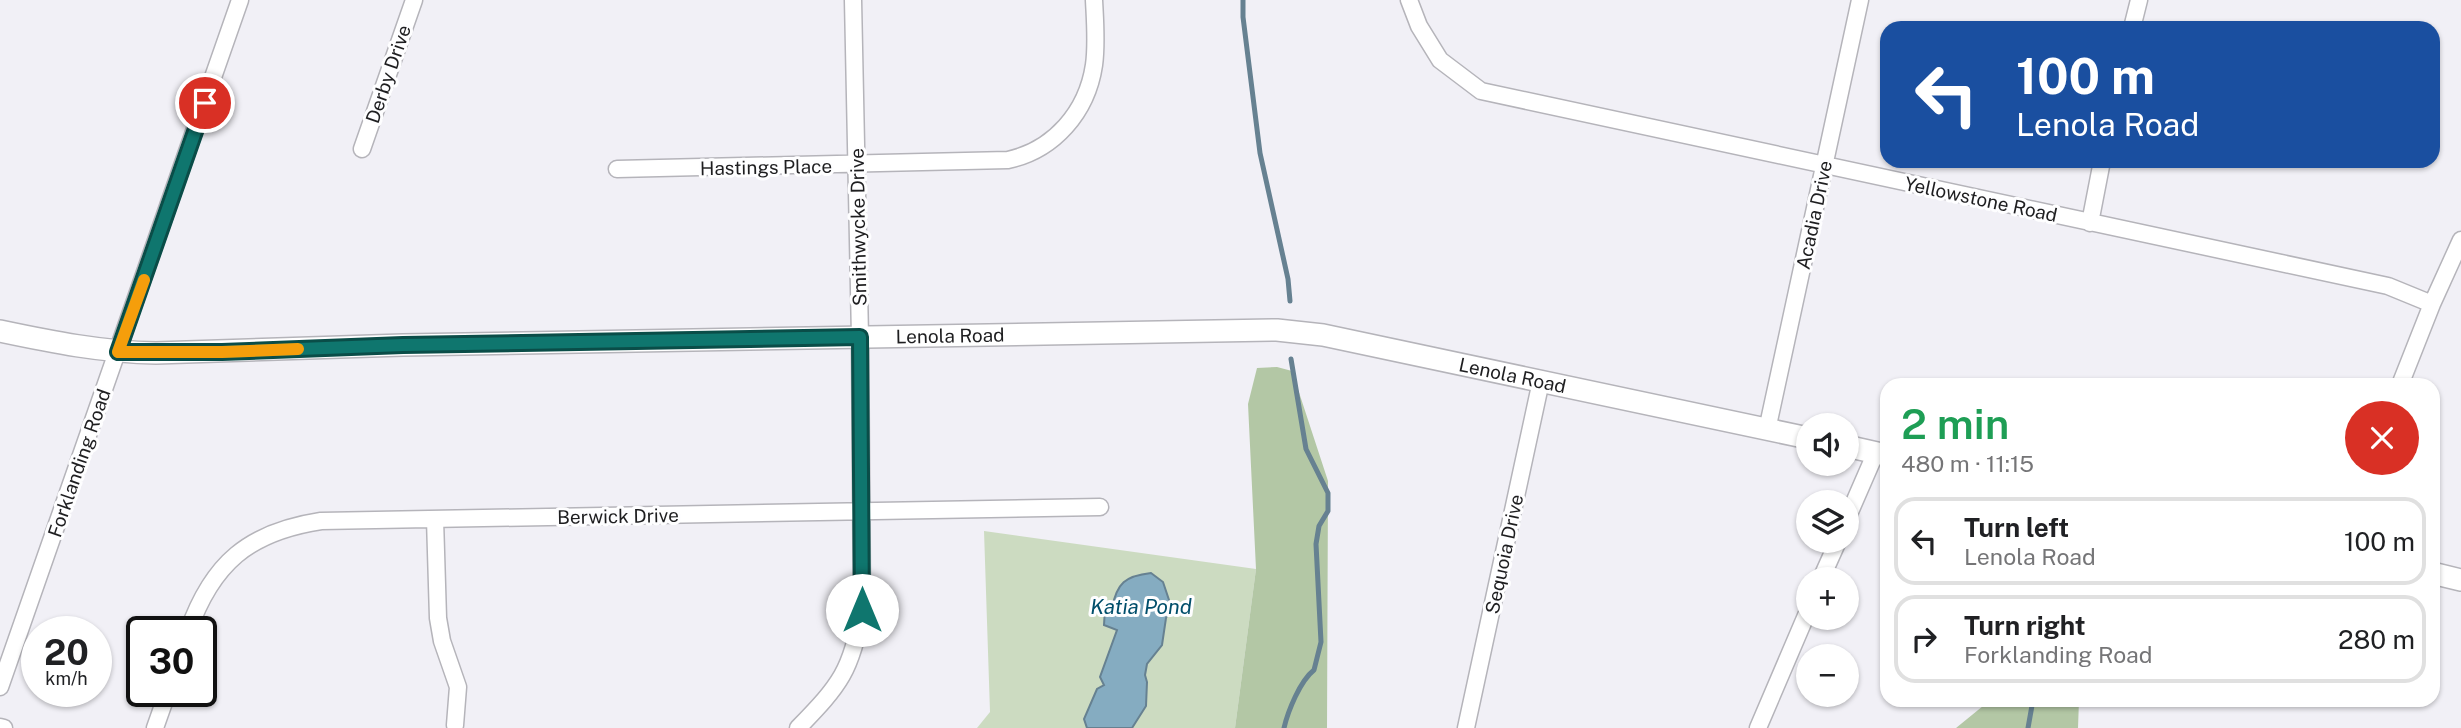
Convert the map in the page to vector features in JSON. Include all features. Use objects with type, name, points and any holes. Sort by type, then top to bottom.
[{"type":"main road","name":"Lenola Road","points":[[0,331],[118,352],[222,352],[403,345],[1277,330],[1322,335],[1796,436]]},
{"type":"main road","points":[[1859,449],[1880,454]]},
{"type":"main road","points":[[2440,575],[2461,580]]},
{"type":"street","name":"Forklanding Road","points":[[0,687],[240,0]]},
{"type":"street","name":"Derby Drive","points":[[362,149],[414,0]]},
{"type":"street","name":"Smithwycke Drive","points":[[798,728],[844,675],[856,643],[862,610],[853,0]]},
{"type":"street","name":"Hastings Place","points":[[617,169],[857,165],[1008,160],[1025,156],[1040,149],[1065,127],[1084,99],[1094,64],[1094,0]]},
{"type":"street","name":"Yellowstone Road","points":[[1409,0],[1419,26],[1440,60],[1481,91],[2388,286],[2432,304]]},
{"type":"street","name":"Acadia Drive","points":[[1767,430],[1860,0]]},
{"type":"street","points":[[2134,21],[2139,0]]},
{"type":"street","points":[[2090,223],[2101,168]]},
{"type":"street","points":[[2403,378],[2461,240]]},
{"type":"street","name":"Sequoia Drive","points":[[1466,728],[1541,381]]},
{"type":"street","points":[[1859,496],[1880,456]]},
{"type":"street","name":"Berwick Drive","points":[[195,616],[215,577],[255,540],[298,524],[321,521],[1100,507]]},
{"type":"street","points":[[435,519],[438,618],[442,641],[458,687],[455,726]]},
{"type":"street","points":[[1758,728],[1800,630]]},
{"type":"street","points":[[155,728],[162,707]]},
{"type":"green space","points":[[1277,367],[1292,371],[1328,481],[1327,728],[1235,728],[1256,569],[1248,404],[1257,368]]},
{"type":"green space","points":[[984,531],[1256,569],[1235,728],[977,728],[990,712]]},
{"type":"green space","points":[[1982,707],[2079,707],[2078,728],[1956,728]]},
{"type":"water","name":"Katia Pond","points":[[1151,573],[1163,582],[1171,606],[1166,618],[1162,645],[1147,664],[1146,706],[1132,728],[1087,728],[1084,719],[1097,689],[1104,685],[1100,677],[1117,630],[1104,625],[1105,608],[1112,608],[1117,592],[1124,582],[1135,576]]},
{"type":"waterway","points":[[1243,0],[1260,153],[1288,279],[1290,301]]},
{"type":"waterway","points":[[1284,728],[1299,689],[1314,670],[1321,642],[1316,544],[1319,526],[1328,511],[1328,493],[1306,449],[1291,359]]},
{"type":"waterway","points":[[2028,728],[2032,707]]},
{"type":"slow traffic","points":[[144,280],[118,352],[298,349]]},
{"type":"route","points":[[205,103],[118,352],[222,352],[403,345],[860,337],[862,610]]}]
